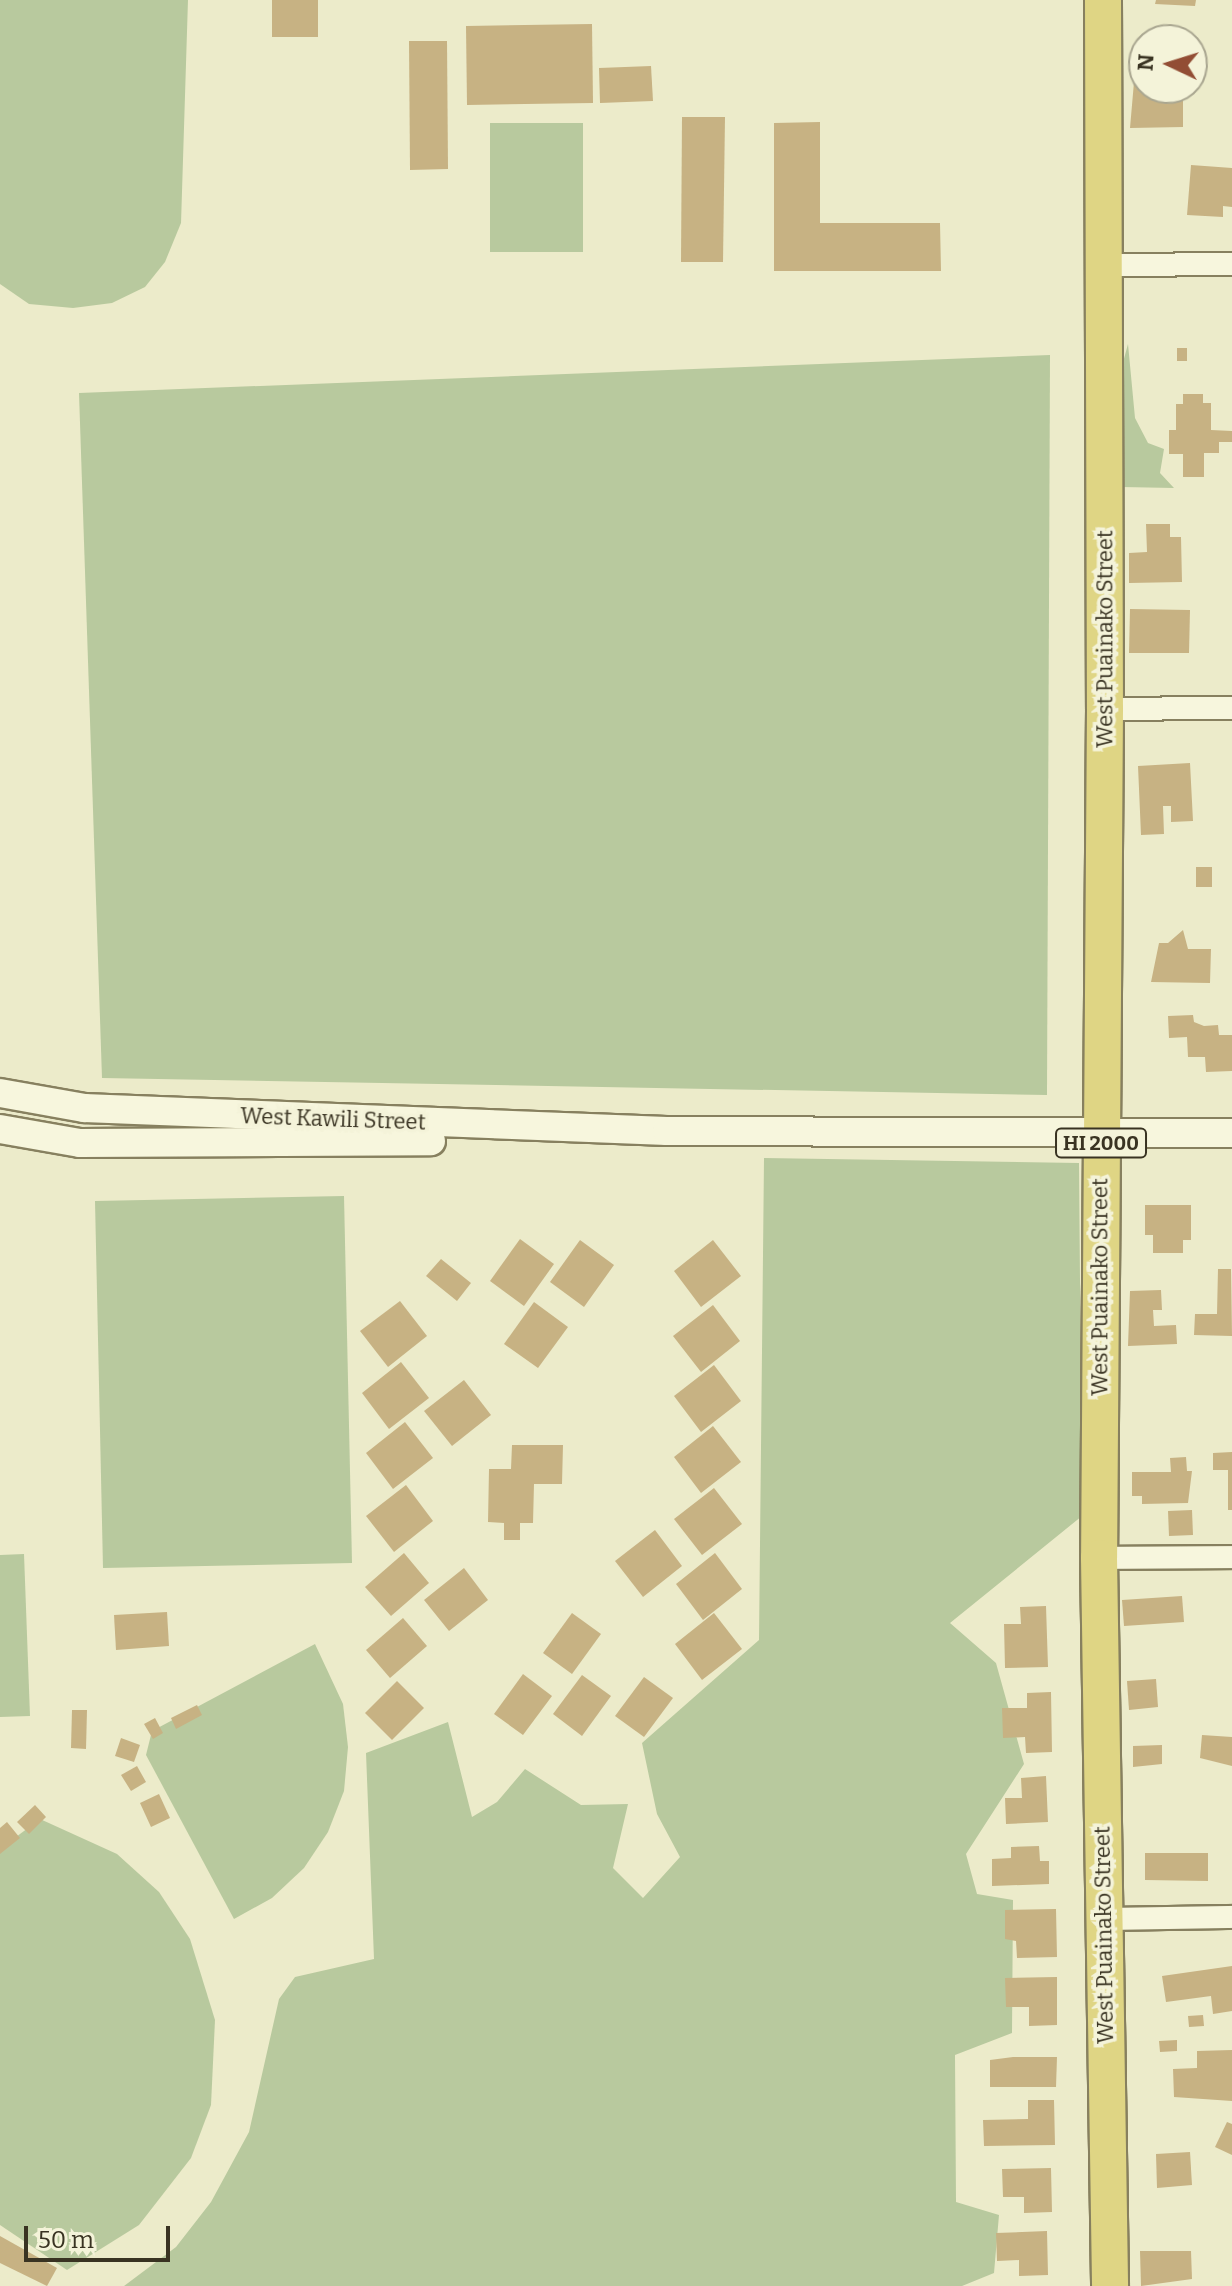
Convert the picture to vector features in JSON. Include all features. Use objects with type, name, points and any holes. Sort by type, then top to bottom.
[{"type":"highway","name":"West Puainako Street","points":[[1103,0],[1105,709],[1099,1558],[1110,2286]]},
{"type":"street","points":[[1104,265],[1232,264]]},
{"type":"street","points":[[1105,709],[1232,708]]},
{"type":"street","name":"West Kawili Street","points":[[0,1093],[84,1108],[667,1131],[1232,1133]]},
{"type":"street","name":"West Kawili Street","points":[[0,1129],[80,1143],[452,1141],[667,1131]]},
{"type":"street","points":[[1099,1558],[1232,1557]]},
{"type":"street","points":[[1103,1919],[1232,1917]]},
{"type":"green space","points":[[0,0],[188,0],[181,223],[165,262],[145,287],[112,303],[73,308],[29,304],[0,284]]},
{"type":"green space","points":[[490,123],[583,123],[583,252],[490,252]]},
{"type":"green space","points":[[1128,344],[1135,418],[1148,443],[1164,449],[1160,473],[1174,488],[1122,487],[1122,366]]},
{"type":"green space","points":[[1050,355],[1047,1095],[102,1078],[79,393]]},
{"type":"green space","points":[[764,1158],[1079,1163],[1082,1516],[950,1623],[996,1663],[1024,1764],[966,1854],[977,1894],[1013,1900],[1012,2033],[955,2055],[956,2202],[999,2215],[994,2273],[962,2286],[124,2286],[176,2247],[211,2202],[249,2132],[279,1999],[295,1977],[374,1959],[366,1753],[448,1722],[472,1817],[497,1802],[525,1769],[581,1805],[628,1804],[613,1868],[643,1898],[680,1857],[657,1814],[642,1743],[759,1640]]},
{"type":"green space","points":[[344,1196],[352,1563],[103,1568],[95,1201]]},
{"type":"green space","points":[[24,1554],[30,1716],[0,1717],[0,1555]]},
{"type":"green space","points":[[315,1644],[343,1704],[348,1747],[344,1791],[328,1832],[304,1868],[272,1898],[234,1919],[146,1755],[152,1731]]},
{"type":"green space","points":[[40,1819],[117,1854],[159,1892],[190,1939],[215,2020],[211,2105],[191,2158],[139,2225],[67,2270],[0,2225],[0,1849]]},
{"type":"building","points":[[272,0],[318,0],[318,37],[272,37]]},
{"type":"building","points":[[1156,0],[1196,0],[1195,6],[1155,4]]},
{"type":"building","points":[[592,24],[593,103],[467,105],[466,26]]},
{"type":"building","points":[[409,41],[447,41],[448,169],[410,170]]},
{"type":"building","points":[[651,66],[653,101],[600,103],[599,68]]},
{"type":"building","points":[[1132,104],[1183,104],[1183,127],[1130,128]]},
{"type":"building","points":[[682,117],[725,117],[723,262],[681,262]]},
{"type":"building","points":[[820,122],[820,223],[940,223],[941,271],[774,271],[774,123]]},
{"type":"building","points":[[1191,165],[1232,168],[1232,207],[1223,206],[1223,217],[1187,215]]},
{"type":"building","points":[[1177,348],[1187,348],[1187,361],[1177,361]]},
{"type":"building","points":[[1183,394],[1203,394],[1203,403],[1211,403],[1211,430],[1232,431],[1232,442],[1219,442],[1219,453],[1204,453],[1204,477],[1183,477],[1183,454],[1169,454],[1169,430],[1176,430],[1176,404],[1183,404]]},
{"type":"building","points":[[1146,524],[1170,524],[1170,537],[1181,537],[1182,582],[1129,583],[1129,553],[1147,552]]},
{"type":"building","points":[[1130,609],[1190,610],[1189,653],[1129,653]]},
{"type":"building","points":[[1190,763],[1193,821],[1171,822],[1171,806],[1163,806],[1164,834],[1141,835],[1138,766]]},
{"type":"building","points":[[1196,867],[1212,867],[1212,887],[1196,887]]},
{"type":"building","points":[[1183,930],[1188,949],[1211,949],[1210,983],[1151,982],[1159,943],[1168,943]]},
{"type":"building","points":[[1193,1015],[1194,1022],[1204,1026],[1218,1025],[1219,1035],[1232,1035],[1232,1071],[1206,1072],[1205,1057],[1188,1057],[1187,1037],[1169,1038],[1168,1016]]},
{"type":"building","points":[[1145,1205],[1191,1205],[1191,1240],[1183,1240],[1183,1253],[1153,1253],[1153,1235],[1145,1235]]},
{"type":"building","points":[[520,1239],[554,1264],[524,1306],[490,1281]]},
{"type":"building","points":[[580,1240],[614,1265],[584,1307],[550,1282]]},
{"type":"building","points":[[713,1240],[741,1276],[701,1307],[674,1271]]},
{"type":"building","points":[[441,1259],[471,1283],[457,1301],[426,1276]]},
{"type":"building","points":[[1218,1269],[1231,1269],[1232,1336],[1194,1335],[1195,1314],[1217,1314]]},
{"type":"building","points":[[1161,1290],[1162,1310],[1153,1310],[1154,1326],[1176,1325],[1177,1344],[1128,1346],[1130,1291]]},
{"type":"building","points":[[400,1301],[427,1336],[388,1367],[360,1331]]},
{"type":"building","points":[[534,1302],[568,1327],[538,1368],[504,1344]]},
{"type":"building","points":[[713,1305],[740,1341],[701,1372],[673,1336]]},
{"type":"building","points":[[401,1362],[429,1398],[389,1429],[362,1393]]},
{"type":"building","points":[[714,1365],[741,1401],[701,1432],[674,1396]]},
{"type":"building","points":[[464,1380],[491,1415],[452,1446],[424,1411]]},
{"type":"building","points":[[405,1422],[433,1458],[393,1489],[366,1453]]},
{"type":"building","points":[[713,1426],[741,1462],[701,1493],[674,1457]]},
{"type":"building","points":[[512,1445],[563,1445],[562,1484],[534,1484],[533,1523],[520,1523],[520,1540],[504,1540],[504,1523],[488,1522],[489,1469],[511,1469]]},
{"type":"building","points":[[1232,1452],[1232,1510],[1228,1510],[1228,1470],[1213,1470],[1213,1453]]},
{"type":"building","points":[[1186,1457],[1187,1471],[1192,1471],[1188,1503],[1142,1504],[1142,1496],[1132,1496],[1132,1472],[1171,1472],[1170,1458]]},
{"type":"building","points":[[406,1485],[433,1521],[394,1552],[366,1516]]},
{"type":"building","points":[[714,1488],[742,1524],[702,1555],[674,1519]]},
{"type":"building","points":[[1192,1510],[1193,1535],[1169,1536],[1168,1511]]},
{"type":"building","points":[[655,1530],[682,1566],[643,1597],[615,1561]]},
{"type":"building","points":[[404,1553],[429,1583],[391,1616],[365,1587]]},
{"type":"building","points":[[715,1553],[742,1589],[703,1620],[676,1584]]},
{"type":"building","points":[[464,1568],[488,1600],[449,1631],[424,1600]]},
{"type":"building","points":[[1182,1596],[1184,1622],[1124,1626],[1122,1600]]},
{"type":"building","points":[[1046,1606],[1048,1667],[1005,1668],[1004,1624],[1021,1624],[1020,1607]]},
{"type":"building","points":[[167,1612],[169,1646],[116,1650],[114,1615]]},
{"type":"building","points":[[572,1613],[601,1634],[572,1674],[543,1653]]},
{"type":"building","points":[[714,1613],[742,1649],[702,1680],[675,1644]]},
{"type":"building","points":[[403,1618],[427,1646],[390,1678],[366,1650]]},
{"type":"building","points":[[523,1674],[552,1696],[523,1735],[494,1714]]},
{"type":"building","points":[[582,1675],[611,1696],[582,1736],[553,1714]]},
{"type":"building","points":[[644,1677],[673,1698],[644,1737],[615,1716]]},
{"type":"building","points":[[1156,1679],[1158,1707],[1129,1710],[1127,1681]]},
{"type":"building","points":[[397,1681],[424,1708],[392,1740],[365,1713]]},
{"type":"building","points":[[1051,1692],[1052,1752],[1026,1753],[1025,1737],[1003,1738],[1002,1708],[1027,1708],[1027,1693]]},
{"type":"building","points":[[197,1705],[202,1715],[176,1729],[171,1718]]},
{"type":"building","points":[[72,1710],[87,1710],[86,1749],[71,1748]]},
{"type":"building","points":[[155,1718],[163,1733],[153,1739],[144,1724]]},
{"type":"building","points":[[1202,1735],[1232,1737],[1232,1766],[1200,1758]]},
{"type":"building","points":[[121,1738],[140,1745],[134,1762],[115,1756]]},
{"type":"building","points":[[1162,1745],[1162,1764],[1133,1767],[1133,1746]]},
{"type":"building","points":[[137,1766],[146,1782],[131,1791],[121,1775]]},
{"type":"building","points":[[1046,1776],[1048,1822],[1006,1824],[1005,1798],[1022,1798],[1021,1778]]},
{"type":"building","points":[[159,1794],[170,1818],[151,1827],[140,1803]]},
{"type":"building","points":[[35,1805],[46,1817],[29,1834],[17,1822]]},
{"type":"building","points":[[7,1822],[20,1838],[0,1854],[0,1828]]},
{"type":"building","points":[[1039,1846],[1040,1861],[1049,1861],[1049,1884],[992,1886],[992,1859],[1011,1858],[1011,1847]]},
{"type":"building","points":[[1145,1853],[1208,1853],[1208,1881],[1145,1880]]},
{"type":"building","points":[[1056,1909],[1057,1957],[1017,1958],[1016,1941],[1005,1939],[1005,1910]]},
{"type":"building","points":[[1232,1966],[1232,2011],[1213,2014],[1211,1996],[1166,2002],[1162,1976]]},
{"type":"building","points":[[1057,1977],[1057,2025],[1029,2026],[1029,2007],[1006,2007],[1005,1978]]},
{"type":"building","points":[[1203,2015],[1204,2026],[1189,2027],[1188,2016]]},
{"type":"building","points":[[1177,2040],[1177,2051],[1160,2052],[1159,2041]]},
{"type":"building","points":[[1232,2050],[1232,2101],[1174,2097],[1173,2069],[1197,2068],[1197,2051]]},
{"type":"building","points":[[1057,2057],[1056,2087],[990,2087],[990,2060]]},
{"type":"building","points":[[1028,2100],[1054,2100],[1055,2145],[984,2146],[983,2120],[1028,2119]]},
{"type":"building","points":[[1227,2122],[1232,2124],[1232,2155],[1215,2147]]},
{"type":"building","points":[[1190,2152],[1192,2185],[1157,2188],[1156,2154]]},
{"type":"building","points":[[1051,2168],[1052,2212],[1024,2213],[1024,2197],[1003,2197],[1002,2169]]},
{"type":"building","points":[[1047,2231],[1048,2275],[1019,2276],[1019,2260],[997,2261],[996,2233]]},
{"type":"building","points":[[0,2236],[57,2268],[47,2286],[0,2263]]},
{"type":"building","points":[[1140,2251],[1191,2251],[1192,2279],[1141,2286]]}]
